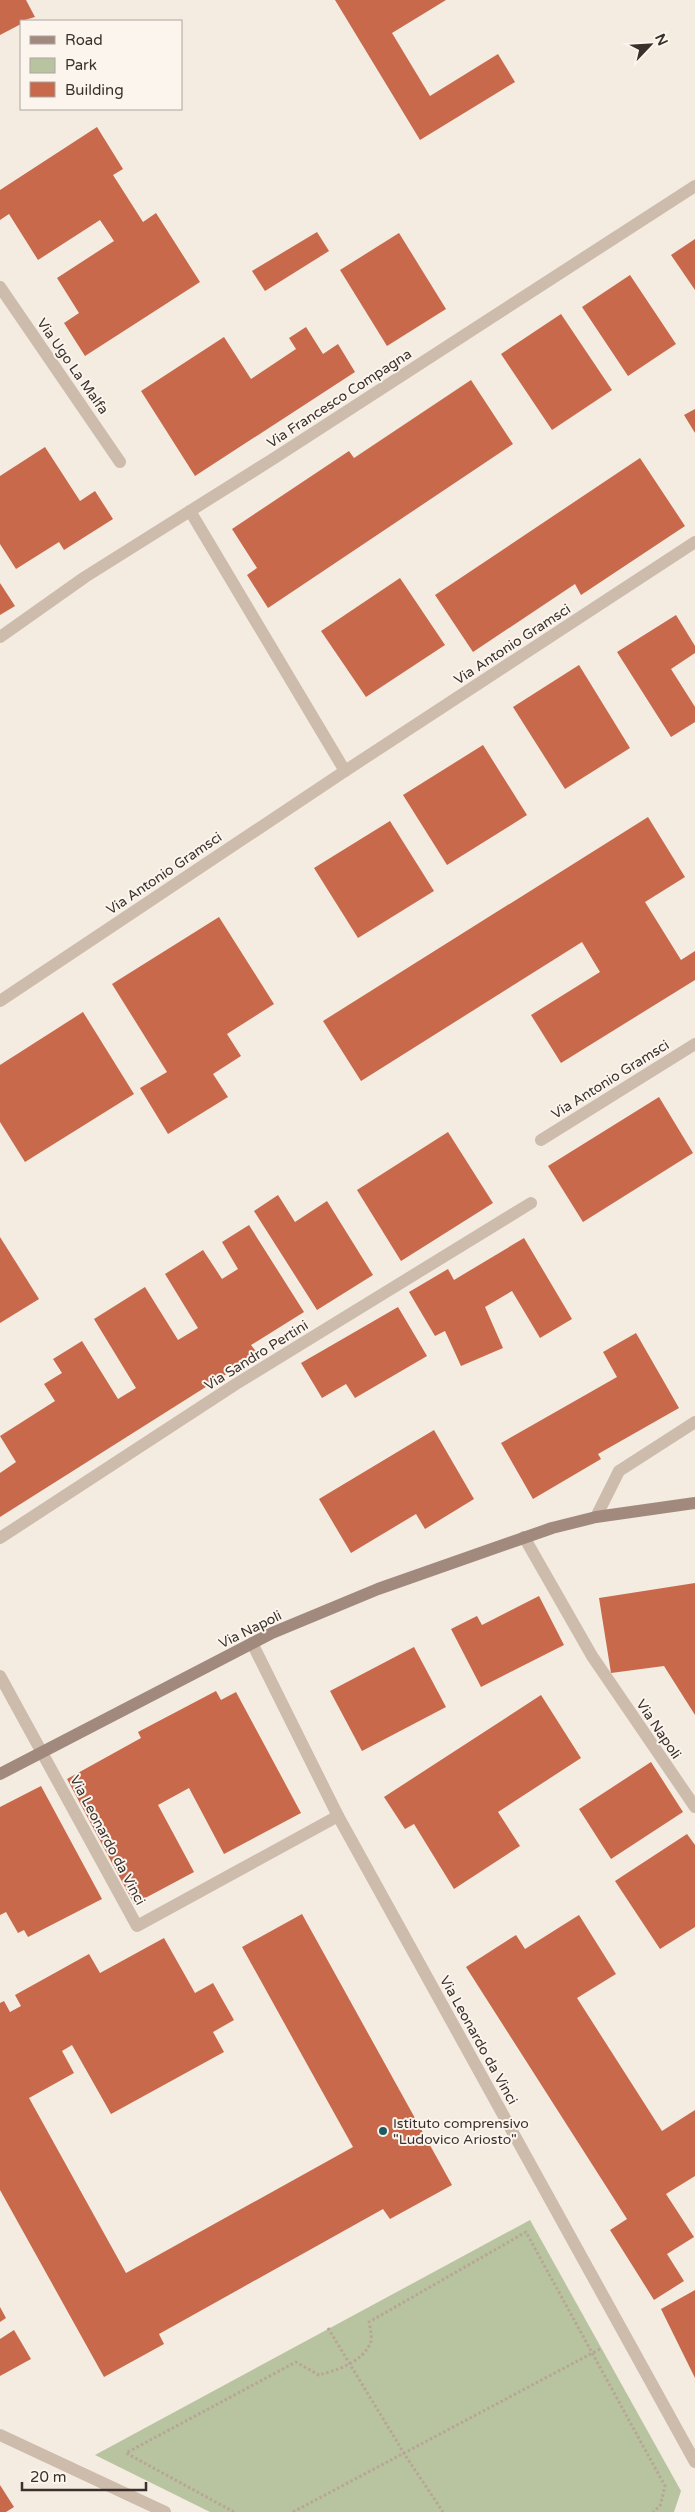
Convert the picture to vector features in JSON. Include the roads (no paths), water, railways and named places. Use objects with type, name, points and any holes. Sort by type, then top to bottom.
[{"type":"main road","name":"Via Napoli","points":[[0,1774],[252,1643],[378,1589],[524,1537],[596,1517],[695,1503]]},
{"type":"street","name":"Via Francesco Compagna","points":[[0,637],[85,577],[695,186]]},
{"type":"street","name":"Via Ugo La Malfa","points":[[0,287],[120,462]]},
{"type":"street","points":[[190,511],[345,770]]},
{"type":"street","name":"Via Antonio Gramsci","points":[[0,1001],[345,770],[695,542]]},
{"type":"street","name":"Via Antonio Gramsci","points":[[541,1140],[695,1044]]},
{"type":"street","name":"Via Sandro Pertini","points":[[0,1538],[236,1384],[531,1203]]},
{"type":"street","points":[[596,1517],[619,1470],[695,1422]]},
{"type":"street","name":"Via Napoli","points":[[524,1537],[592,1656],[695,1807]]},
{"type":"street","name":"Via Leonardo da Vinci","points":[[252,1643],[338,1816],[695,2462]]},
{"type":"street","points":[[0,1676],[42,1752]]},
{"type":"street","name":"Via Leonardo da Vinci","points":[[42,1752],[137,1926],[338,1816]]},
{"type":"street","points":[[0,2435],[165,2512]]},
{"type":"place","name":"Istituto comprensivo \"Ludovico Ariosto\"","points":[[383,2131]]}]
